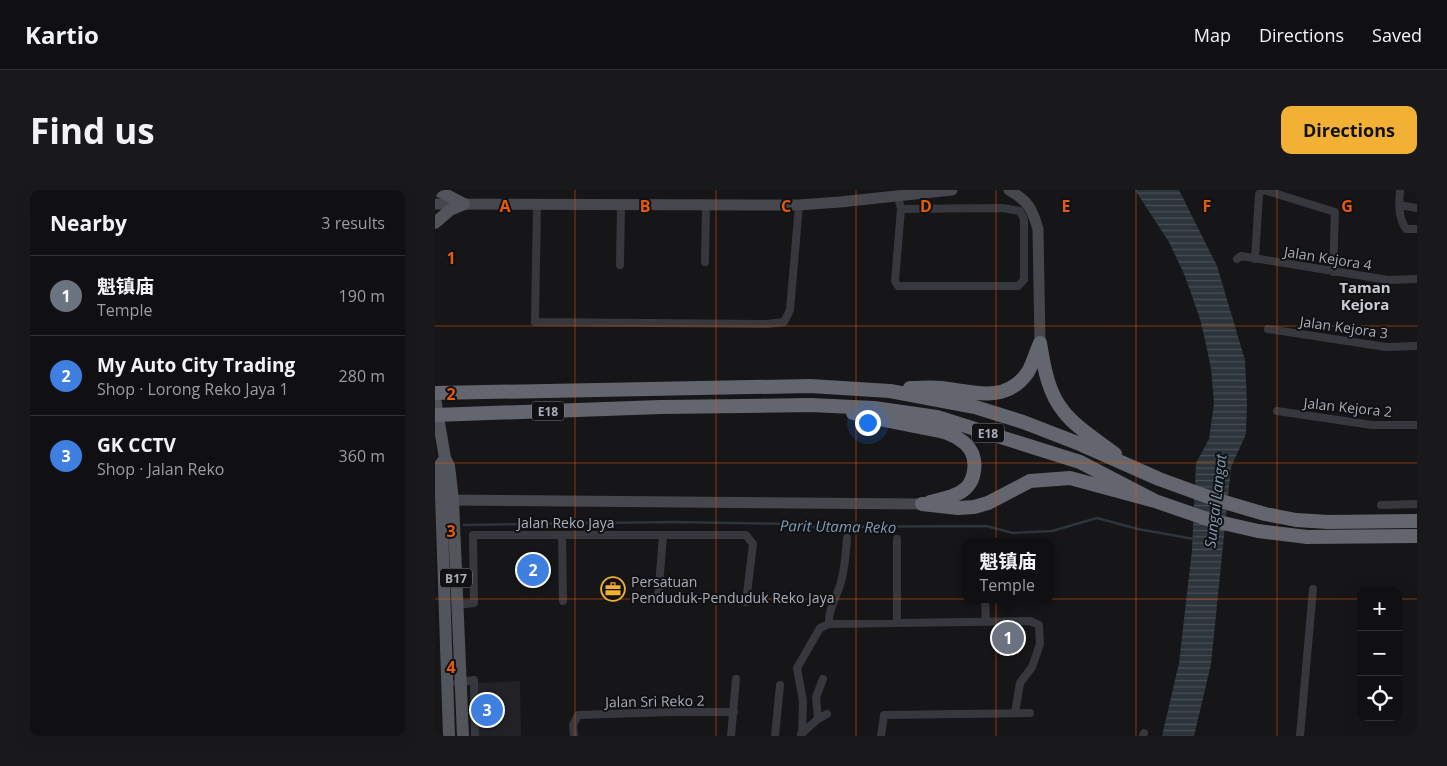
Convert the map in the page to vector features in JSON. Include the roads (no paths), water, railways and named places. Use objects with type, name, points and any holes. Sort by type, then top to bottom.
[{"type":"highway","points":[[890,391],[925,387],[983,394],[1000,393],[1021,380],[1029,370],[1040,343]]},
{"type":"highway","points":[[1040,343],[1046,376],[1065,414],[1134,468]]},
{"type":"highway","name":"E18","points":[[435,393],[810,386],[890,391],[975,407],[1023,422],[1080,444],[1159,479],[1265,514],[1296,520],[1328,522],[1417,521]]},
{"type":"highway","points":[[811,405],[945,432],[960,439],[971,450],[975,463],[973,478],[968,487],[958,495],[922,504]]},
{"type":"highway","name":"E18","points":[[435,415],[811,405],[874,408],[937,417],[1080,462],[1155,501],[1210,520],[1258,531],[1307,537],[1417,536]]},
{"type":"highway","points":[[922,504],[958,508],[974,506],[988,503],[1030,481],[1070,478],[1155,501]]},
{"type":"main road","points":[[437,190],[464,204]]},
{"type":"main road","points":[[435,223],[450,210],[464,204]]},
{"type":"main road","name":"B17","points":[[435,399],[445,458],[449,466],[447,500],[449,736]]},
{"type":"main road","name":"B17","points":[[447,500],[457,605],[462,681],[463,736]]},
{"type":"street","points":[[435,204],[799,204],[898,197],[952,190]]},
{"type":"street","points":[[1009,190],[1028,203],[1034,213],[1038,229],[1040,343]]},
{"type":"street","points":[[1255,260],[1259,194],[1264,190],[1335,212],[1333,272]]},
{"type":"street","points":[[1400,190],[1400,219],[1405,229],[1417,229]]},
{"type":"street","points":[[898,197],[901,209],[895,281],[898,286],[1017,286],[1024,280],[1024,218],[1020,211],[1002,208],[901,209]]},
{"type":"street","points":[[537,204],[535,322],[767,324],[785,322],[790,310],[799,204]]},
{"type":"street","points":[[621,205],[621,265]]},
{"type":"street","points":[[705,205],[705,262]]},
{"type":"street","points":[[1399,205],[1417,208]]},
{"type":"street","name":"Jalan Kejora 4","points":[[1237,259],[1241,256],[1255,260],[1388,280],[1417,279]]},
{"type":"street","name":"Jalan Kejora 3","points":[[1268,329],[1386,347],[1417,346]]},
{"type":"street","name":"Jalan Kejora 2","points":[[1277,411],[1372,425],[1417,425]]},
{"type":"street","points":[[447,500],[922,504]]},
{"type":"street","points":[[1381,505],[1417,504]]},
{"type":"street","name":"Jalan Reko Jaya","points":[[457,605],[474,603],[473,535],[746,535],[753,544],[746,602]]},
{"type":"street","points":[[562,535],[563,601]]},
{"type":"street","points":[[658,599],[663,535]]},
{"type":"street","points":[[829,624],[829,613],[846,561],[847,538]]},
{"type":"street","points":[[897,539],[897,623]]},
{"type":"street","points":[[1300,736],[1313,589]]},
{"type":"street","points":[[985,603],[986,622]]},
{"type":"street","points":[[801,735],[803,701],[797,668],[820,628],[829,624],[1030,621],[1039,625],[1040,644],[1032,667],[1021,683],[1015,713]]},
{"type":"street","points":[[731,736],[736,679]]},
{"type":"street","points":[[817,719],[816,696],[823,679]]},
{"type":"street","points":[[449,696],[453,684],[474,680],[475,736]]},
{"type":"street","points":[[775,736],[780,685]]},
{"type":"street","name":"Jalan Sri Reko 2","points":[[574,736],[573,725],[578,715],[734,712]]},
{"type":"street","points":[[881,736],[884,715],[1030,713]]},
{"type":"street","points":[[801,735],[817,719],[827,714]]},
{"type":"water","name":"Sungai Langat","points":[[1135,190],[1179,190],[1217,266],[1245,360],[1246,434],[1231,467],[1211,664],[1194,736],[1162,736],[1179,663],[1192,550],[1196,463],[1209,439],[1214,403],[1211,368],[1201,322],[1185,276],[1169,242]]},
{"type":"waterway","name":"Parit Utama Reko","points":[[464,525],[673,522],[796,524],[817,527],[986,526],[1013,533],[1052,531],[1097,518],[1138,529],[1194,539]]},
{"type":"place","name":"My Auto City Trading","points":[[533,570]]},
{"type":"place","name":"Persatuan Penduduk-Penduduk Reko Jaya","points":[[613,589]]},
{"type":"place","name":"魁镇庙","points":[[1008,638]]},
{"type":"place","name":"GK CCTV","points":[[487,710]]},
{"type":"district","name":"Taman Kejora","points":[[1365,296]]}]
